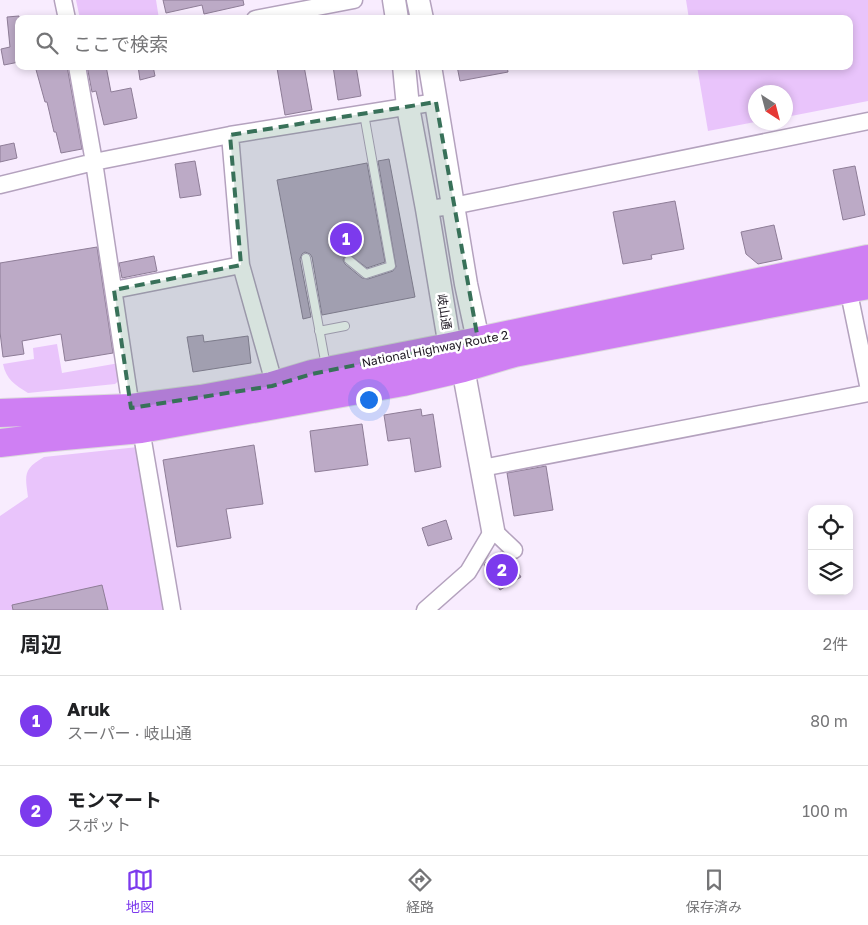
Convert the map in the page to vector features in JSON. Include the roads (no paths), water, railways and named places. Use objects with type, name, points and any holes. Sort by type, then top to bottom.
[{"type":"highway","name":"National Highway Route 2","points":[[0,443],[136,419],[404,382],[456,357],[478,340],[868,259]]},
{"type":"highway","name":"National Highway Route 2","points":[[0,413],[136,419],[201,399],[272,386],[326,371],[456,357],[514,353],[858,287]]},
{"type":"street","points":[[63,0],[66,15]]},
{"type":"street","points":[[276,15],[354,0]]},
{"type":"street","points":[[394,0],[396,15]]},
{"type":"street","points":[[418,0],[421,15]]},
{"type":"street","points":[[78,70],[136,419],[172,610]]},
{"type":"street","name":"岐山通","points":[[404,70],[408,107],[427,209],[456,357],[482,468],[493,530]]},
{"type":"street","points":[[431,70],[466,284],[478,340]]},
{"type":"street","points":[[0,185],[94,162],[230,135],[436,102]]},
{"type":"street","points":[[427,209],[453,206],[868,120]]},
{"type":"street","points":[[230,135],[241,265],[271,372],[272,386]]},
{"type":"street","points":[[114,290],[241,265]]},
{"type":"street","points":[[858,287],[868,385]]},
{"type":"street","points":[[482,468],[868,393]]},
{"type":"street","points":[[426,610],[468,572],[493,530],[514,550]]},
{"type":"lane","points":[[349,260],[366,274],[391,266],[364,114]]},
{"type":"lane","points":[[306,258],[326,371]]},
{"type":"lane","points":[[319,331],[345,326]]},
{"type":"place","name":"Aruk","points":[[346,239]]},
{"type":"place","name":"モンマート","points":[[502,570]]}]
